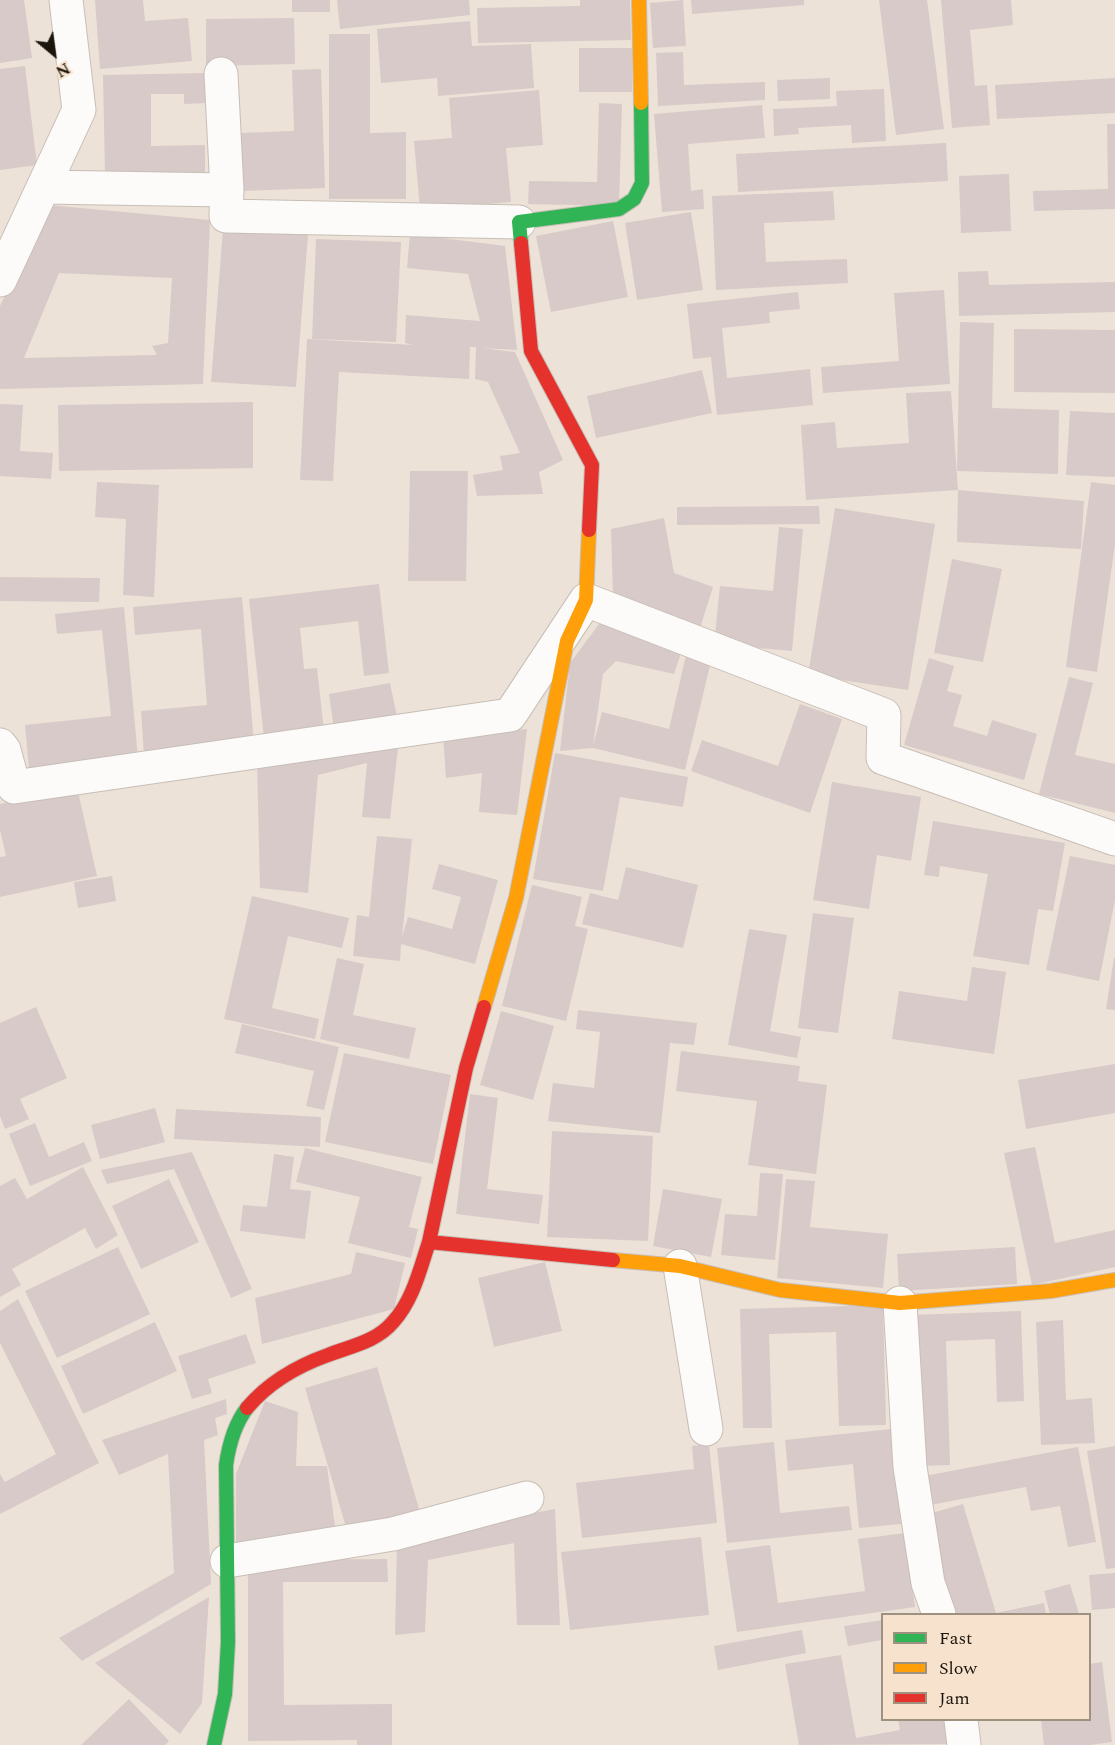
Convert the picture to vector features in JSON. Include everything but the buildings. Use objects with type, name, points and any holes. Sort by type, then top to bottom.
[{"type":"street","points":[[0,280],[79,110],[66,0]]},
{"type":"street","points":[[221,74],[227,190],[226,216],[519,222],[619,209],[634,199],[642,183],[639,0]]},
{"type":"street","points":[[43,188],[227,190]]},
{"type":"street","points":[[213,1745],[222,1719],[229,1642],[226,1487],[228,1449],[235,1427],[245,1409],[260,1394],[288,1373],[313,1360],[360,1344],[384,1332],[400,1314],[410,1296],[429,1242],[466,1068],[516,898],[567,641],[586,600],[592,465],[531,351],[519,222]]},
{"type":"street","points":[[0,745],[4,750],[14,788],[510,716],[586,600]]},
{"type":"street","points":[[586,600],[884,715],[883,758],[1115,839]]},
{"type":"street","points":[[429,1242],[680,1266],[780,1290],[900,1303],[1051,1292],[1115,1280]]},
{"type":"street","points":[[680,1266],[706,1429]]},
{"type":"street","points":[[900,1303],[910,1467],[928,1583],[939,1613]]},
{"type":"street","points":[[228,1561],[393,1534],[527,1497]]},
{"type":"street","points":[[961,1721],[964,1745]]},
{"type":"traffic: fast","points":[[521,243],[519,222],[619,209],[634,199],[642,183],[641,103]]},
{"type":"traffic: fast","points":[[214,1745],[225,1694],[228,1642],[226,1465],[233,1435],[247,1408]]},
{"type":"traffic: slow","points":[[639,0],[641,103]]},
{"type":"traffic: slow","points":[[484,1007],[516,898],[567,641],[586,600],[589,530]]},
{"type":"traffic: slow","points":[[613,1260],[680,1266],[780,1290],[900,1303],[1051,1291],[1115,1280]]},
{"type":"traffic: jam","points":[[521,243],[531,351],[592,465],[589,530]]},
{"type":"traffic: jam","points":[[429,1242],[466,1068],[484,1007]]},
{"type":"traffic: jam","points":[[247,1408],[265,1390],[295,1370],[317,1359],[363,1343],[386,1329],[400,1313],[411,1294],[429,1242],[613,1260]]}]
